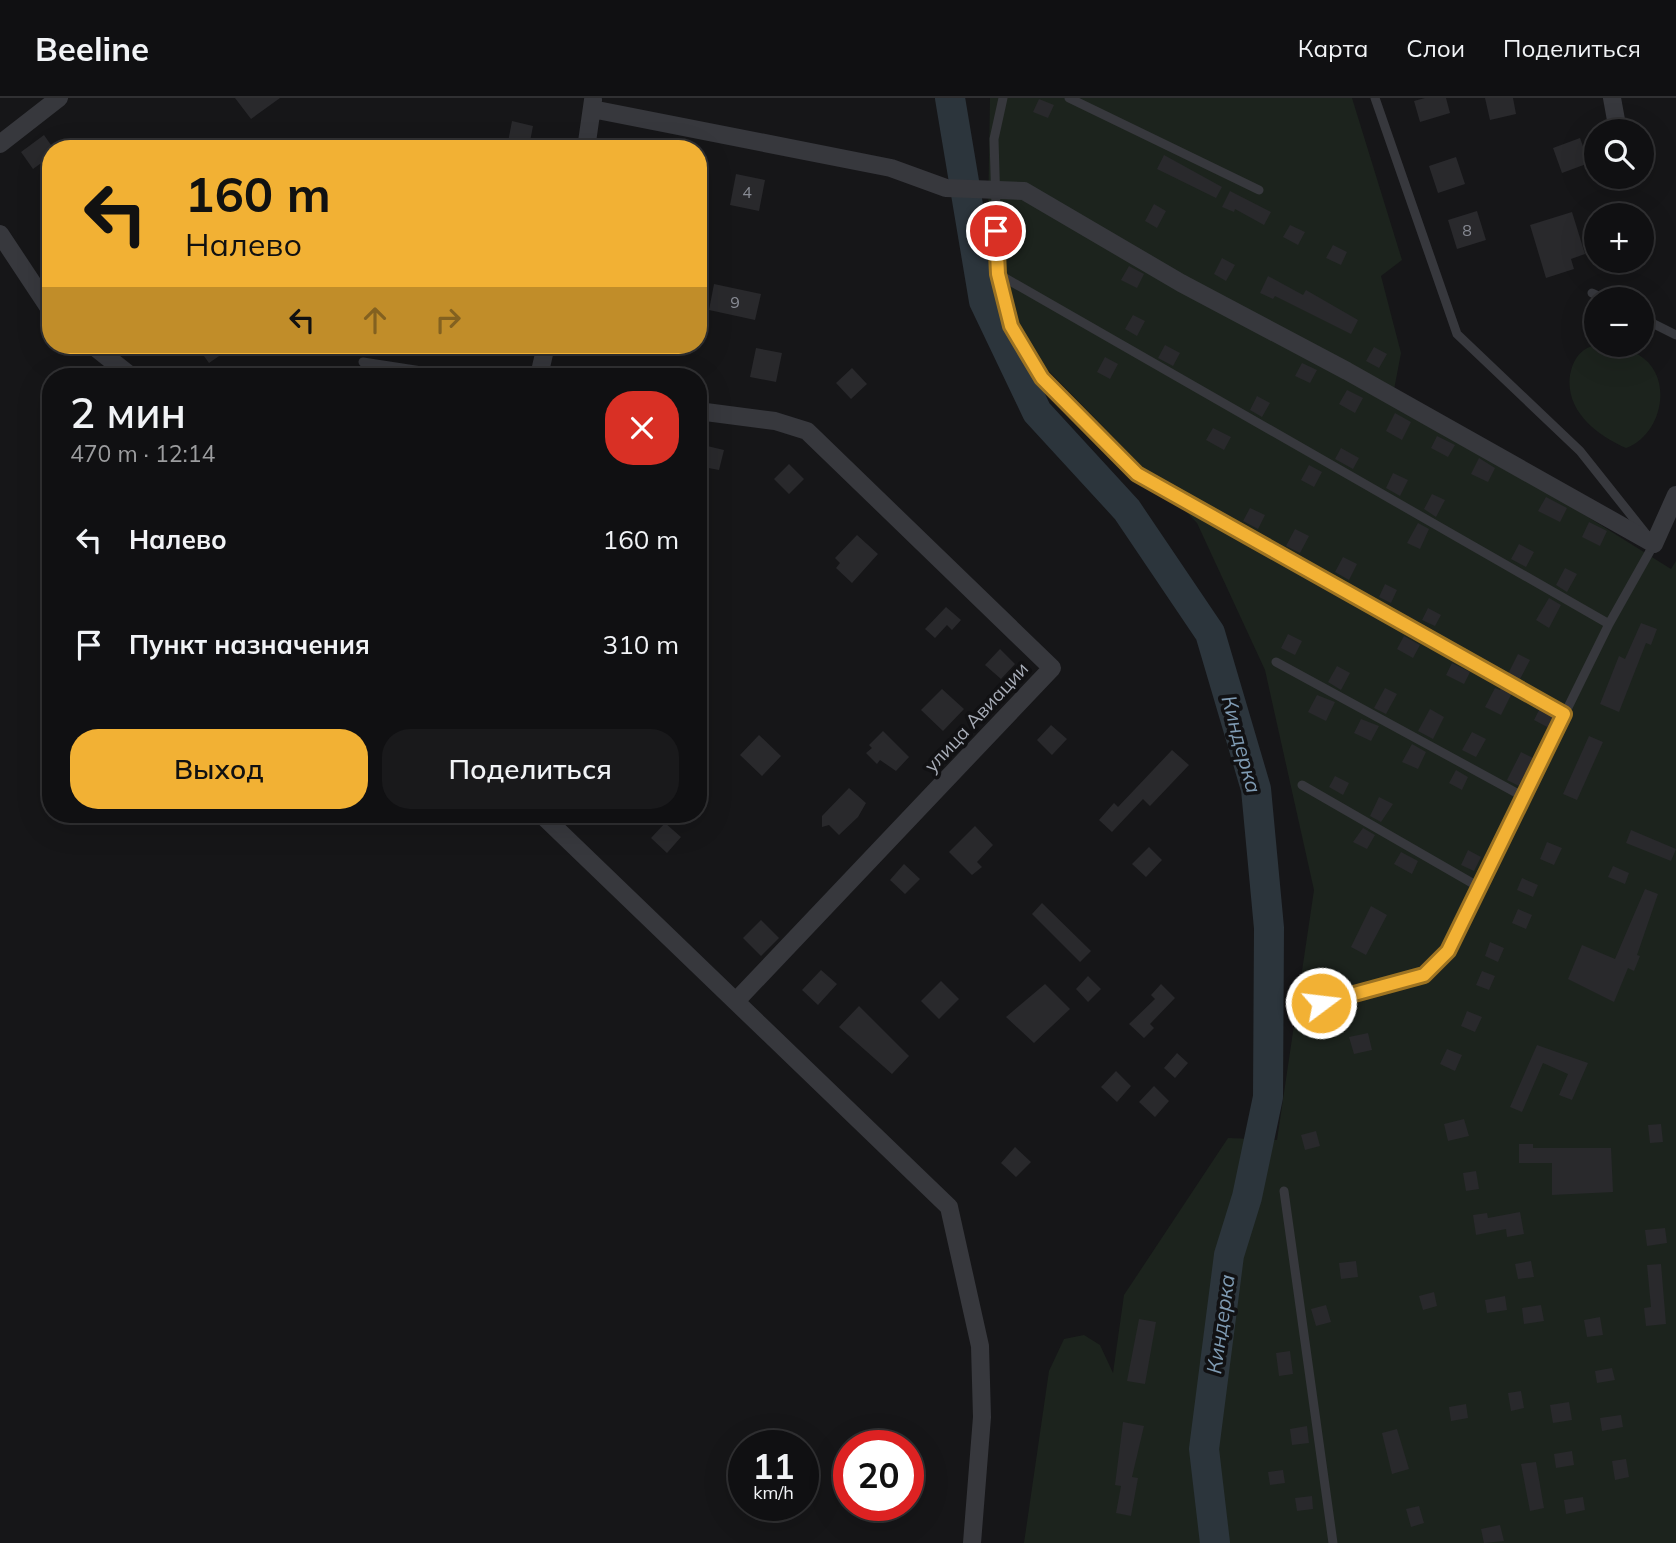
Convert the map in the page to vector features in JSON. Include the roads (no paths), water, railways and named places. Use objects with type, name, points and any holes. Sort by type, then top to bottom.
[{"type":"street","points":[[0,144],[59,98]]},
{"type":"street","points":[[1612,98],[1616,119]]},
{"type":"street","points":[[587,140],[592,104],[891,168],[946,188],[1024,191],[1181,283],[1348,371],[1654,544],[1676,495]]},
{"type":"street","points":[[0,234],[42,297]]},
{"type":"street","points":[[103,354],[121,368]]},
{"type":"street","name":"улица Авиации","points":[[707,412],[775,421],[807,431],[1052,668],[736,1002]]},
{"type":"street","points":[[550,823],[949,1207],[980,1346],[982,1417],[972,1543]]},
{"type":"lane","points":[[1003,98],[987,188],[998,274],[1011,326],[1042,378],[1137,474],[1564,714]]},
{"type":"lane","points":[[1069,98],[1259,190]]},
{"type":"lane","points":[[1321,1003],[1424,975],[1448,951],[1609,624],[1654,544],[1580,451],[1457,334],[1375,98]]},
{"type":"lane","points":[[998,274],[1609,624]]},
{"type":"lane","points":[[1654,324],[1676,335]]},
{"type":"lane","points":[[363,362],[402,368]]},
{"type":"lane","points":[[1276,662],[1524,797]]},
{"type":"lane","points":[[1302,785],[1479,887]]},
{"type":"lane","points":[[1284,1191],[1333,1543]]},
{"type":"waterway","name":"Киндерка","points":[[950,98],[984,301],[1037,412],[1127,510],[1210,633],[1256,789],[1269,928],[1268,1097],[1247,1197],[1229,1255],[1204,1449],[1215,1543]]}]
